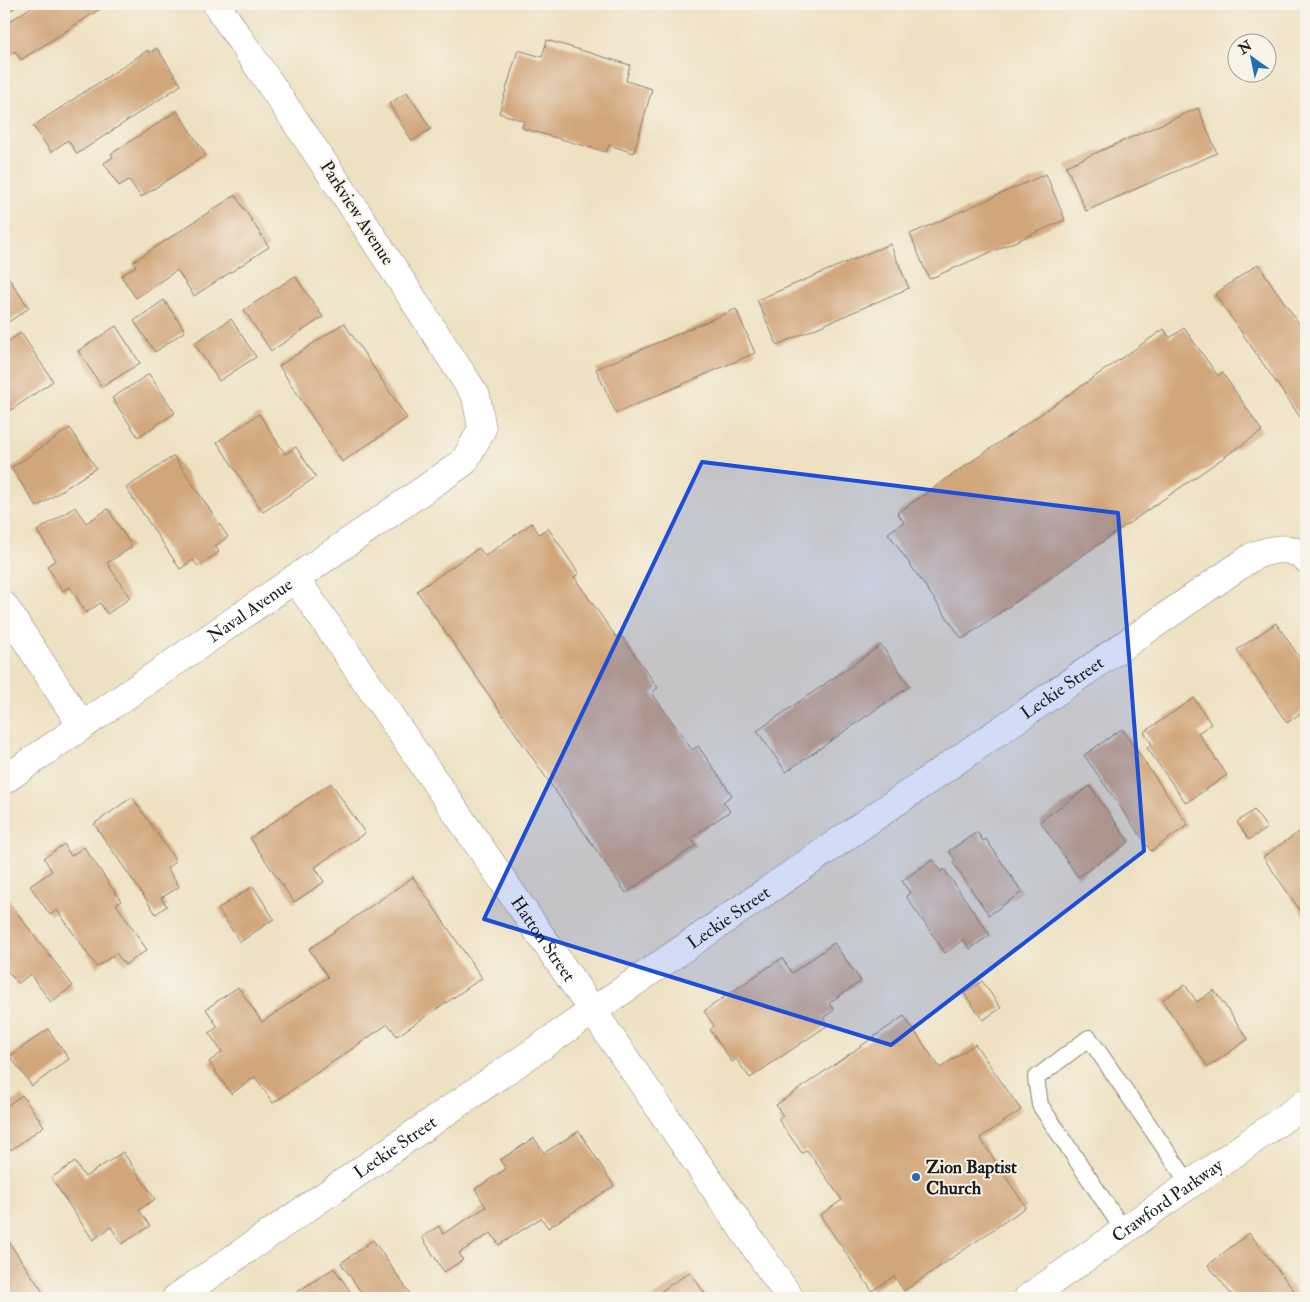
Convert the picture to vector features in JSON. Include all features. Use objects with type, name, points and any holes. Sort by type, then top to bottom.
[{"type":"street","name":"Parkview Avenue","points":[[216,4],[346,196],[476,396],[482,429]]},
{"type":"street","name":"Naval Avenue","points":[[4,780],[464,462],[482,429]]},
{"type":"street","name":"Leckie Street","points":[[176,1298],[1252,557],[1268,550],[1296,554]]},
{"type":"street","name":"Hatton Street","points":[[296,578],[790,1298]]},
{"type":"street","points":[[4,606],[82,726]]},
{"type":"street","name":"Crawford Parkway","points":[[1028,1298],[1306,1103]]},
{"type":"lane","points":[[1124,1231],[1040,1105],[1036,1078],[1089,1038],[1190,1185]]},
{"type":"highlighted area","points":[[702,462],[1118,513],[1144,851],[891,1045],[484,919]]},
{"type":"building","points":[[4,4],[20,4],[4,15]]},
{"type":"building","points":[[36,4],[101,4],[103,7],[21,60],[15,51],[4,59],[4,25]]},
{"type":"building","points":[[547,40],[630,65],[626,81],[652,89],[634,153],[609,145],[606,152],[522,128],[524,121],[499,113],[518,50],[542,57]]},
{"type":"building","points":[[157,48],[181,85],[77,154],[68,140],[51,152],[33,126],[148,50],[150,53]]},
{"type":"building","points":[[407,92],[431,129],[412,141],[389,104]]},
{"type":"building","points":[[1198,108],[1217,153],[1086,211],[1066,166]]},
{"type":"building","points":[[177,111],[206,155],[141,197],[129,180],[119,186],[104,163],[113,157],[111,154]]},
{"type":"building","points":[[1046,174],[1065,220],[929,279],[910,234]]},
{"type":"building","points":[[235,195],[269,247],[194,296],[177,270],[136,298],[121,276],[136,266],[133,262]]},
{"type":"building","points":[[890,244],[909,288],[777,345],[757,300]]},
{"type":"building","points":[[1258,264],[1306,334],[1306,413],[1300,417],[1215,294]]},
{"type":"building","points":[[4,274],[29,308],[4,325]]},
{"type":"building","points":[[295,276],[323,317],[271,351],[244,310]]},
{"type":"building","points":[[164,300],[185,331],[155,352],[134,321]]},
{"type":"building","points":[[736,309],[755,353],[616,413],[596,369]]},
{"type":"building","points":[[231,319],[256,357],[219,381],[194,343]]},
{"type":"building","points":[[344,323],[407,418],[342,462],[279,366]]},
{"type":"building","points":[[116,326],[140,363],[102,387],[78,351]]},
{"type":"building","points":[[1184,328],[1218,376],[1222,372],[1262,431],[962,639],[888,533],[904,522],[897,513],[1164,329],[1170,338]]},
{"type":"building","points":[[21,333],[53,381],[4,415],[4,344]]},
{"type":"building","points":[[149,374],[175,413],[138,437],[112,398]]},
{"type":"building","points":[[259,414],[285,454],[296,447],[316,477],[263,512],[217,442]]},
{"type":"building","points":[[70,428],[96,468],[37,507],[11,468]]},
{"type":"building","points":[[174,456],[228,537],[215,546],[219,552],[198,566],[193,560],[180,569],[126,488]]},
{"type":"building","points":[[75,507],[86,523],[108,509],[132,547],[107,563],[130,598],[107,614],[100,603],[86,613],[70,587],[63,591],[47,566],[56,560],[37,531]]},
{"type":"building","points":[[532,523],[539,534],[548,528],[579,574],[574,577],[616,637],[620,634],[658,688],[652,693],[692,750],[698,746],[732,795],[723,802],[730,811],[691,838],[696,845],[626,893],[417,591],[479,548],[485,556]]},
{"type":"building","points":[[1276,623],[1306,667],[1306,709],[1287,723],[1237,650]]},
{"type":"building","points":[[881,645],[910,686],[786,772],[757,731]]},
{"type":"building","points":[[1194,698],[1211,724],[1198,733],[1227,775],[1186,803],[1147,748],[1152,744],[1144,732]]},
{"type":"building","points":[[1122,729],[1188,825],[1151,851],[1084,755]]},
{"type":"building","points":[[331,783],[365,833],[315,867],[324,882],[294,902],[250,838]]},
{"type":"building","points":[[1090,786],[1129,842],[1078,877],[1040,821]]},
{"type":"building","points":[[132,797],[176,861],[167,868],[179,887],[161,898],[167,906],[156,914],[94,824]]},
{"type":"building","points":[[1254,810],[1267,828],[1249,840],[1237,822]]},
{"type":"building","points":[[1306,827],[1306,919],[1263,857]]},
{"type":"building","points":[[977,832],[983,841],[986,839],[1022,892],[989,915],[953,863],[955,860],[949,851]]},
{"type":"building","points":[[64,844],[71,856],[84,847],[121,901],[116,904],[147,950],[125,965],[116,953],[97,967],[57,910],[50,915],[30,886],[52,871],[44,858]]},
{"type":"building","points":[[932,860],[941,872],[944,869],[990,935],[970,949],[963,940],[945,953],[906,896],[910,893],[902,881]]},
{"type":"building","points":[[413,877],[482,978],[397,1036],[388,1024],[273,1103],[255,1077],[231,1094],[209,1062],[222,1052],[209,1033],[218,1027],[206,1009],[238,987],[262,1022],[328,977],[309,949]]},
{"type":"building","points":[[253,886],[274,919],[240,942],[218,909]]},
{"type":"building","points":[[4,896],[73,986],[51,1002],[30,974],[18,984],[4,966]]},
{"type":"building","points":[[834,943],[861,981],[829,1003],[834,1010],[823,1018],[828,1025],[750,1078],[736,1059],[732,1062],[710,1030],[714,1026],[704,1011],[782,958],[792,973]]},
{"type":"building","points":[[982,981],[1001,1008],[983,1020],[964,993]]},
{"type":"building","points":[[1185,985],[1197,1002],[1214,990],[1248,1039],[1208,1067],[1162,1000]]},
{"type":"building","name":"Zion Baptist Church","points":[[904,1016],[940,1068],[975,1044],[1021,1110],[980,1138],[1026,1207],[904,1291],[894,1276],[872,1291],[820,1215],[842,1200],[807,1150],[802,1153],[778,1119],[783,1116],[776,1105]]},
{"type":"building","points":[[48,1029],[69,1059],[32,1086],[10,1056]]},
{"type":"building","points":[[22,1095],[44,1126],[11,1150],[4,1140],[4,1108]]},
{"type":"building","points":[[579,1131],[614,1186],[548,1228],[541,1218],[499,1245],[491,1233],[459,1253],[463,1260],[444,1272],[422,1237],[439,1226],[443,1234],[486,1207],[475,1189],[506,1169],[500,1160],[534,1138],[544,1153]]},
{"type":"building","points":[[123,1152],[155,1199],[139,1210],[150,1226],[122,1244],[111,1227],[93,1240],[51,1178],[75,1162],[85,1177]]},
{"type":"building","points":[[1249,1233],[1300,1298],[1243,1298],[1241,1295],[1238,1298],[1234,1298],[1208,1265]]},
{"type":"building","points":[[6,1238],[47,1298],[4,1298],[4,1239]]},
{"type":"building","points":[[373,1240],[413,1298],[365,1298],[341,1263]]},
{"type":"building","points":[[334,1268],[355,1298],[301,1298],[297,1292]]},
{"type":"building","points":[[690,1272],[708,1298],[651,1298]]},
{"type":"place","name":"Zion Baptist Church","points":[[916,1177]]}]
